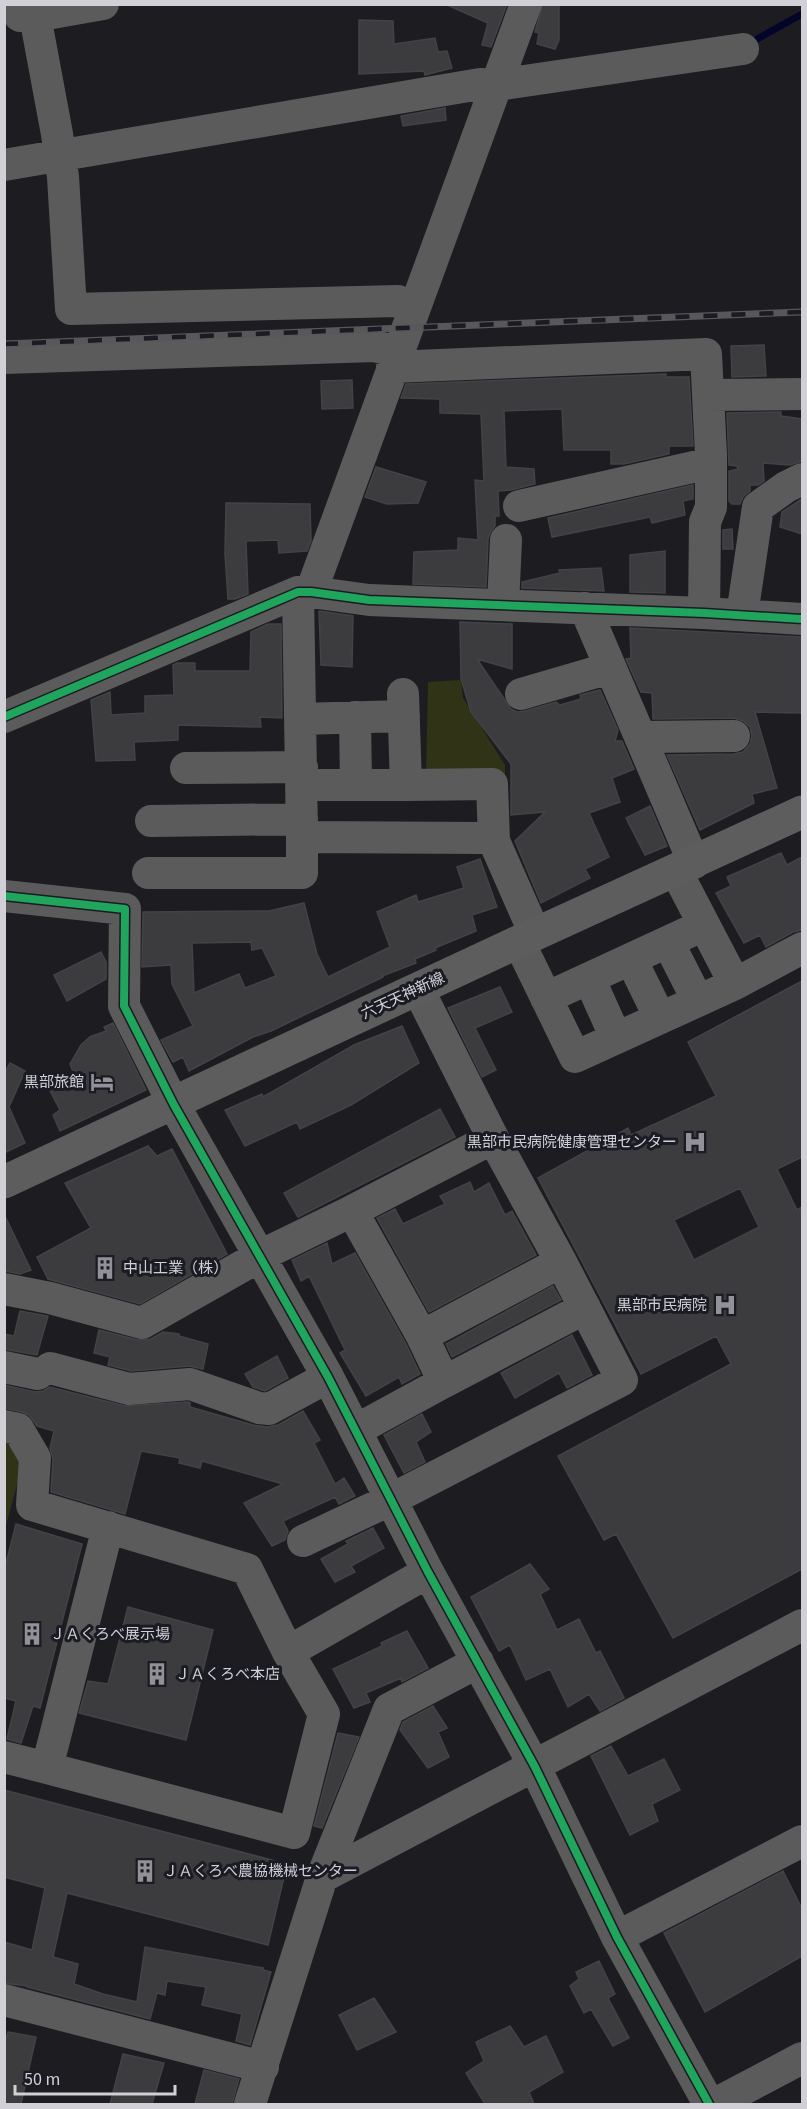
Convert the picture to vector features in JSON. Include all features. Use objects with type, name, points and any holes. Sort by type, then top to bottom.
[{"type":"main road","name":"六天天神新線","points":[[4,1182],[802,812]]},
{"type":"street","points":[[148,873],[302,873],[304,592],[395,359],[526,4]]},
{"type":"street","points":[[95,5],[26,10],[60,155],[70,309],[398,301]]},
{"type":"street","points":[[4,165],[480,84],[496,85],[742,49]]},
{"type":"street","points":[[4,358],[374,346],[395,359],[706,354],[711,507],[705,522],[704,613]]},
{"type":"street","points":[[709,395],[802,394]]},
{"type":"street","points":[[519,506],[711,463]]},
{"type":"street","points":[[742,615],[758,507],[786,487],[802,479]]},
{"type":"street","points":[[503,605],[506,540]]},
{"type":"street","points":[[4,717],[304,592],[369,600],[802,619]]},
{"type":"street","points":[[585,608],[640,737],[704,925],[735,984]]},
{"type":"street","points":[[521,694],[610,668]]},
{"type":"street","points":[[302,719],[355,717],[404,705],[406,785]]},
{"type":"street","points":[[355,717],[356,785]]},
{"type":"street","points":[[640,737],[734,736]]},
{"type":"street","points":[[186,768],[302,776],[356,785],[492,784],[494,841],[546,998],[575,1057],[735,984],[802,948]]},
{"type":"street","points":[[151,821],[486,838],[494,841]]},
{"type":"street","points":[[4,896],[125,909],[124,1006],[174,1105],[328,1377],[428,1572],[535,1767],[617,1936],[709,2104]]},
{"type":"street","points":[[546,998],[704,925]]},
{"type":"street","points":[[668,942],[698,1000]]},
{"type":"street","points":[[631,959],[660,1018]]},
{"type":"street","points":[[589,978],[615,1038]]},
{"type":"street","points":[[303,1541],[392,1499],[622,1380],[493,1138],[418,989]]},
{"type":"street","points":[[4,1289],[50,1298],[142,1323],[260,1256],[493,1138]]},
{"type":"street","points":[[352,1211],[422,1336],[444,1382]]},
{"type":"street","points":[[422,1336],[561,1262]]},
{"type":"street","points":[[356,1430],[585,1308]]},
{"type":"street","points":[[4,1367],[44,1371],[129,1389],[190,1384],[259,1408],[269,1409],[328,1377]]},
{"type":"street","points":[[4,1426],[18,1429],[35,1458],[32,1505],[247,1569],[288,1652],[324,1713],[294,1833],[4,1758]]},
{"type":"street","points":[[47,1768],[108,1527]]},
{"type":"street","points":[[288,1652],[428,1572]]},
{"type":"street","points":[[322,1878],[802,1625]]},
{"type":"street","points":[[250,2104],[322,1878],[389,1709],[478,1662]]},
{"type":"street","points":[[617,1936],[802,1841]]},
{"type":"street","points":[[4,2000],[263,2067]]},
{"type":"street","points":[[715,2104],[802,2058]]},
{"type":"green space","points":[[461,680],[463,698],[505,765],[505,775],[426,776],[428,682]]},
{"type":"green space","points":[[5,1440],[23,1463],[5,1529]]},
{"type":"building","points":[[445,4],[507,4],[491,47],[482,45],[488,23]]},
{"type":"building","points":[[543,4],[559,4],[559,40],[555,49],[537,44],[539,33],[535,32]]},
{"type":"building","points":[[359,20],[393,21],[394,44],[435,38],[438,52],[447,51],[452,68],[425,75],[424,71],[359,74]]},
{"type":"building","points":[[445,108],[446,120],[403,126],[401,116]]},
{"type":"building","points":[[764,345],[766,376],[732,377],[731,346]]},
{"type":"building","points":[[666,374],[666,377],[689,377],[693,446],[669,446],[669,454],[624,464],[611,464],[611,450],[564,450],[562,409],[504,411],[506,467],[534,469],[535,484],[498,491],[499,516],[495,516],[495,526],[488,539],[486,587],[413,584],[414,552],[458,550],[458,538],[478,540],[475,480],[484,481],[481,414],[440,413],[440,399],[401,398],[406,384]]},
{"type":"building","points":[[352,380],[353,408],[322,409],[321,381]]},
{"type":"building","points":[[781,412],[781,416],[802,419],[802,461],[790,465],[763,463],[764,481],[758,485],[750,485],[750,491],[743,497],[740,504],[732,504],[729,501],[729,471],[738,469],[737,466],[729,465],[727,413]]},
{"type":"building","points":[[376,467],[426,482],[418,503],[387,504],[365,497]]},
{"type":"building","points":[[693,485],[693,499],[683,501],[685,515],[652,523],[650,517],[552,537],[548,518]]},
{"type":"building","points":[[802,499],[802,534],[780,527],[782,512]]},
{"type":"building","points":[[226,503],[310,504],[311,541],[307,551],[279,553],[278,540],[246,541],[248,594],[235,599],[228,599],[225,554]]},
{"type":"building","points":[[732,529],[733,549],[723,549],[723,530]]},
{"type":"building","points":[[665,551],[665,593],[630,592],[630,555]]},
{"type":"building","points":[[601,568],[604,591],[522,588],[522,582],[560,573],[559,570]]},
{"type":"building","points":[[319,611],[353,616],[352,667],[321,665]]},
{"type":"building","points":[[460,622],[512,624],[512,669],[477,659],[511,709],[517,712],[556,702],[560,705],[581,699],[580,695],[600,690],[618,730],[615,741],[622,741],[634,769],[612,778],[620,802],[589,813],[609,857],[585,869],[590,878],[541,903],[515,841],[545,812],[511,815],[511,764],[471,712],[461,679]]},
{"type":"building","points":[[268,624],[281,624],[282,718],[260,717],[261,727],[178,725],[178,740],[134,742],[135,760],[96,761],[91,700],[110,692],[111,715],[145,713],[145,696],[174,695],[173,665],[177,663],[195,663],[195,671],[250,671],[251,632]]},
{"type":"building","points":[[630,628],[802,637],[802,713],[755,712],[777,788],[752,794],[754,803],[700,830],[667,755],[743,752],[750,744],[752,736],[750,727],[734,718],[653,719],[652,693],[641,692],[626,659],[631,658]]},
{"type":"building","points":[[650,806],[667,846],[645,855],[626,818]]},
{"type":"building","points":[[781,853],[787,865],[802,857],[802,930],[793,932],[766,947],[760,935],[744,943],[716,893],[731,886],[727,877]]},
{"type":"building","points":[[480,859],[497,907],[472,915],[476,931],[435,948],[436,950],[415,959],[416,963],[382,976],[271,1031],[253,1037],[189,1071],[183,1057],[173,1062],[161,1040],[193,1026],[172,984],[171,965],[142,967],[143,912],[269,911],[304,903],[317,954],[328,977],[390,947],[377,912],[416,895],[418,902],[464,888],[457,867]],"holes":[[[251,942],[252,950],[262,948],[276,976],[245,988],[239,974],[194,993],[192,943]]]},
{"type":"building","points":[[101,952],[106,962],[106,979],[67,1001],[54,975]]},
{"type":"building","points":[[802,981],[802,1157],[777,1169],[797,1210],[802,1207],[802,1569],[673,1638],[616,1534],[604,1540],[558,1456],[731,1364],[716,1336],[641,1374],[538,1178],[628,1128],[631,1135],[716,1096],[688,1042]],"holes":[[[740,1188],[759,1227],[694,1260],[674,1220]]]},
{"type":"building","points":[[500,987],[512,1012],[475,1028],[496,1070],[482,1077],[448,1008]]},
{"type":"building","points":[[113,1023],[146,1090],[60,1131],[53,1115],[60,1110],[47,1085],[74,1074],[70,1064],[81,1045],[90,1037],[106,1031],[104,1027]]},
{"type":"building","points":[[402,1026],[419,1063],[351,1105],[300,1129],[297,1122],[245,1146],[225,1110],[262,1094],[263,1097],[354,1045]]},
{"type":"building","points":[[10,1063],[25,1071],[9,1107],[25,1143],[4,1153],[4,1074]]},
{"type":"building","points":[[440,1109],[455,1137],[298,1217],[284,1193]]},
{"type":"building","points":[[148,1146],[157,1156],[172,1149],[227,1254],[140,1304],[48,1279],[37,1257],[91,1228],[65,1183]]},
{"type":"building","points":[[470,1182],[474,1192],[489,1183],[505,1215],[512,1211],[536,1255],[429,1312],[377,1218],[395,1209],[403,1224],[445,1204],[440,1196]]},
{"type":"building","points":[[4,1214],[31,1270],[20,1274],[4,1271]]},
{"type":"building","points":[[327,1243],[332,1264],[355,1253],[406,1344],[420,1374],[402,1384],[399,1377],[366,1396],[340,1353],[345,1350],[309,1276],[301,1281],[292,1260]]},
{"type":"building","points":[[553,1286],[561,1300],[452,1357],[446,1344]]},
{"type":"building","points":[[20,1311],[48,1316],[37,1355],[4,1349],[4,1334],[14,1336]]},
{"type":"building","points":[[99,1330],[138,1340],[151,1339],[163,1332],[179,1334],[179,1336],[208,1344],[203,1369],[189,1366],[131,1371],[108,1365],[110,1357],[94,1353]]},
{"type":"building","points":[[572,1335],[592,1375],[567,1388],[559,1373],[515,1398],[501,1373]]},
{"type":"building","points":[[277,1356],[288,1378],[265,1391],[253,1387],[245,1374]]},
{"type":"building","points":[[4,1385],[35,1392],[50,1387],[125,1406],[188,1402],[190,1407],[267,1427],[278,1425],[303,1411],[320,1440],[314,1443],[335,1484],[344,1478],[355,1496],[339,1504],[335,1497],[283,1521],[288,1531],[285,1540],[272,1546],[244,1503],[283,1484],[202,1461],[200,1468],[179,1463],[180,1458],[141,1451],[125,1514],[51,1492],[53,1459],[50,1448],[54,1431],[37,1426],[29,1415],[4,1408]]},
{"type":"building","points":[[422,1414],[431,1432],[416,1442],[425,1462],[404,1473],[384,1435]]},
{"type":"building","name":"ＪＡくろべ展示場","points":[[16,1524],[82,1544],[40,1708],[33,1706],[21,1743],[7,1739],[16,1701],[4,1698],[4,1571]]},
{"type":"building","points":[[373,1528],[384,1548],[351,1566],[355,1572],[335,1582],[321,1559],[348,1544],[346,1541]]},
{"type":"building","points":[[530,1564],[549,1589],[540,1594],[557,1630],[579,1619],[596,1653],[600,1651],[624,1698],[600,1711],[589,1694],[568,1707],[550,1669],[526,1680],[510,1645],[499,1651],[471,1597]]},
{"type":"building","name":"ＪＡくろべ本店","points":[[128,1607],[213,1630],[186,1740],[79,1713],[88,1681],[108,1684]]},
{"type":"building","points":[[407,1631],[428,1668],[402,1682],[401,1678],[366,1693],[370,1702],[354,1708],[333,1669],[382,1646],[381,1643]]},
{"type":"building","points":[[433,1706],[447,1728],[438,1732],[449,1757],[428,1768],[400,1730],[403,1722]]},
{"type":"building","points":[[338,1733],[359,1737],[322,1828],[314,1826]]},
{"type":"building","points":[[611,1746],[628,1776],[664,1759],[680,1790],[652,1804],[658,1821],[630,1835],[591,1756]]},
{"type":"building","name":"ＪＡくろべ農協機械センター","points":[[4,1790],[287,1864],[268,1945],[67,1893],[53,1957],[78,1964],[74,1984],[137,2002],[145,1947],[263,1968],[271,1972],[250,2045],[236,2041],[242,2014],[202,2005],[206,1987],[167,1981],[165,1995],[157,1993],[150,2019],[27,1986],[4,1983],[4,1942],[32,1950],[45,1888],[4,1877]]},
{"type":"building","points":[[783,1871],[802,1909],[802,1956],[705,2012],[664,1933]]},
{"type":"building","points":[[599,1961],[615,1994],[608,1998],[629,2038],[613,2046],[591,2009],[584,2013],[570,1986],[579,1979],[576,1972]]},
{"type":"building","points":[[374,1998],[396,2032],[357,2050],[339,2015]]},
{"type":"building","points":[[510,2026],[524,2047],[546,2036],[563,2072],[529,2092],[534,2104],[485,2104],[466,2073],[484,2061],[476,2042]]},
{"type":"building","points":[[8,2032],[36,2037],[21,2104],[4,2104],[4,2044]]},
{"type":"building","points":[[123,2054],[164,2063],[152,2104],[110,2104]]},
{"type":"building","points":[[204,2070],[239,2079],[232,2104],[195,2104]]},
{"type":"waterway","points":[[750,43],[802,14]]},
{"type":"railway","points":[[4,344],[802,312]]},
{"type":"cycle path","points":[[4,717],[298,592],[369,600],[802,619]]},
{"type":"cycle path","points":[[4,896],[125,909],[124,1006],[174,1105],[328,1377],[428,1572],[535,1767],[617,1937],[709,2104]]},
{"type":"place","name":"黒部旅館","points":[[102,1082]]},
{"type":"place","name":"黒部市民病院健康管理センター","points":[[695,1142]]},
{"type":"place","name":"中山工業（株）","points":[[105,1268]]},
{"type":"place","name":"黒部市民病院","points":[[725,1305]]},
{"type":"place","name":"ＪＡくろべ展示場","points":[[32,1634]]},
{"type":"place","name":"ＪＡくろべ本店","points":[[157,1674]]},
{"type":"place","name":"ＪＡくろべ農協機械センター","points":[[145,1871]]}]
